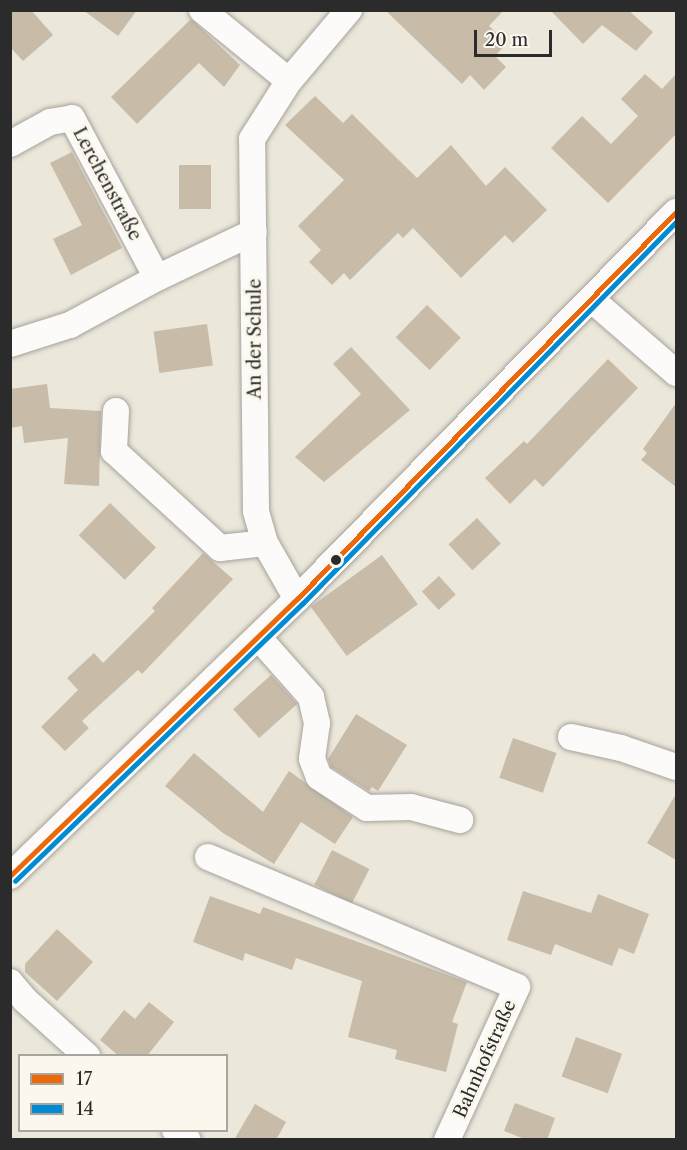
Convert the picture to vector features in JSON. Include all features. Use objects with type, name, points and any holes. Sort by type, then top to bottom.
[{"type":"street","points":[[202,10],[289,81]]},
{"type":"street","name":"An der Schule","points":[[297,599],[265,543],[256,511],[255,232],[252,139],[289,81],[349,10]]},
{"type":"street","name":"Lerchenstraße","points":[[10,144],[50,122],[72,118],[157,278]]},
{"type":"street","points":[[10,876],[297,599],[676,212]]},
{"type":"street","points":[[10,344],[70,325],[157,278],[255,232]]},
{"type":"street","points":[[591,299],[676,373]]},
{"type":"street","points":[[116,411],[114,451],[220,548],[265,543]]},
{"type":"street","points":[[258,637],[311,697],[317,723],[312,759],[319,777],[367,808],[411,807],[460,820]]},
{"type":"street","points":[[571,738],[621,748],[676,767]]},
{"type":"street","name":"Bahnhofstraße","points":[[208,857],[517,987],[457,1137]]},
{"type":"street","points":[[10,982],[25,1000],[85,1054]]},
{"type":"building","points":[[10,10],[31,10],[53,35],[23,61],[10,47]]},
{"type":"building","points":[[83,10],[137,10],[118,36]]},
{"type":"building","points":[[385,10],[504,10],[489,26],[507,43],[495,56],[506,67],[484,90],[470,75],[462,84]]},
{"type":"building","points":[[550,10],[628,10],[653,32],[636,51],[602,25],[583,44]]},
{"type":"building","points":[[191,19],[240,65],[224,87],[199,63],[137,124],[111,97]]},
{"type":"building","points":[[645,74],[662,89],[676,74],[676,134],[608,203],[551,148],[582,116],[611,144],[638,116],[621,99]]},
{"type":"building","points":[[315,96],[343,123],[352,114],[417,178],[451,145],[486,186],[505,167],[547,210],[513,243],[505,235],[461,278],[413,228],[403,238],[398,233],[350,280],[344,273],[332,285],[309,262],[321,250],[298,226],[344,180],[285,125]]},
{"type":"building","points":[[72,152],[122,248],[71,275],[53,239],[82,225],[50,163]]},
{"type":"building","points":[[179,165],[211,165],[211,209],[179,209]]},
{"type":"building","points":[[427,305],[461,338],[430,370],[396,337]]},
{"type":"building","points":[[207,324],[213,366],[159,373],[154,332]]},
{"type":"building","points":[[351,347],[410,410],[324,482],[295,457],[361,394],[333,364]]},
{"type":"building","points":[[608,359],[638,388],[543,487],[535,479],[510,504],[485,478],[524,441],[527,444]]},
{"type":"building","points":[[47,384],[50,408],[101,411],[99,486],[64,484],[68,438],[24,443],[22,426],[10,428],[10,389]]},
{"type":"building","points":[[676,403],[676,487],[641,460],[647,453],[643,449]]},
{"type":"building","points":[[110,503],[156,547],[125,580],[79,535]]},
{"type":"building","points":[[477,518],[501,544],[472,570],[448,545]]},
{"type":"building","points":[[203,553],[233,579],[142,674],[138,670],[82,721],[89,728],[65,751],[41,727],[78,690],[67,678],[94,653],[103,663],[155,611],[152,608]]},
{"type":"building","points":[[382,555],[418,604],[347,656],[311,607]]},
{"type":"building","points":[[439,576],[456,595],[439,610],[422,591]]},
{"type":"building","points":[[271,675],[297,704],[259,738],[233,709]]},
{"type":"building","points":[[356,714],[407,745],[378,791],[372,787],[369,791],[331,767],[328,759]]},
{"type":"building","points":[[513,738],[556,753],[543,793],[499,778]]},
{"type":"building","points":[[194,753],[263,812],[289,771],[353,817],[335,844],[301,822],[274,864],[223,833],[165,786]]},
{"type":"building","points":[[676,794],[676,860],[647,843]]},
{"type":"building","points":[[332,850],[369,869],[352,904],[314,885]]},
{"type":"building","points":[[523,891],[591,913],[598,894],[649,914],[634,954],[619,948],[612,966],[555,944],[551,955],[507,940]]},
{"type":"building","points":[[210,896],[260,914],[263,907],[467,982],[452,1022],[458,1024],[446,1072],[395,1059],[397,1050],[348,1037],[362,981],[296,958],[292,970],[245,953],[243,961],[193,942]]},
{"type":"building","points":[[57,929],[93,962],[57,1001],[25,972],[25,964]]},
{"type":"building","points":[[149,1002],[174,1022],[149,1054],[117,1054],[100,1040],[124,1010],[135,1019]]},
{"type":"building","points":[[576,1037],[622,1054],[608,1093],[562,1076]]},
{"type":"building","points":[[515,1103],[555,1118],[547,1140],[527,1140],[504,1131]]},
{"type":"building","points":[[255,1104],[286,1122],[276,1140],[234,1140]]},
{"type":"transit line","name":"17","points":[[10,876],[297,599],[676,212]]},
{"type":"transit line","name":"14","points":[[15,881],[302,604],[676,222]]}]
